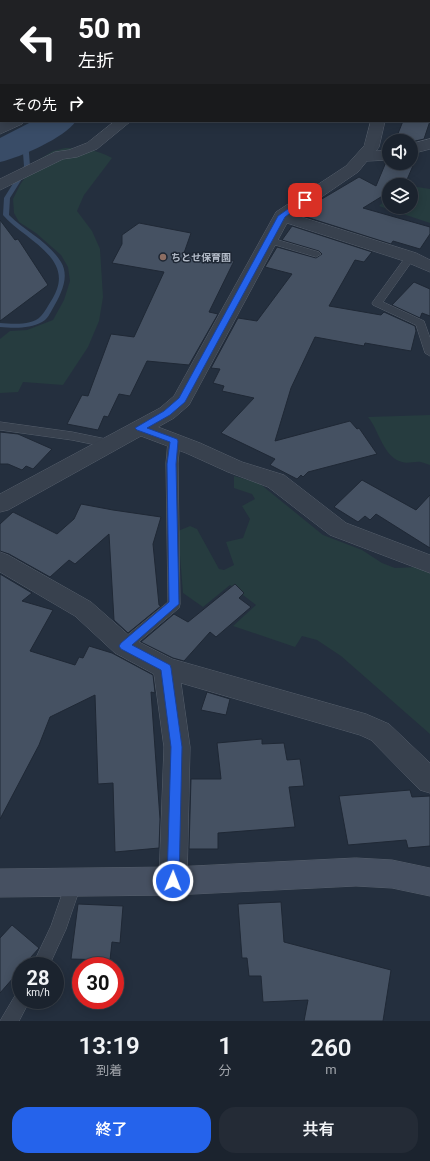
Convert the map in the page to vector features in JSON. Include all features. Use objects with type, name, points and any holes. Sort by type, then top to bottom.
[{"type":"street","points":[[0,129],[15,122]]},
{"type":"street","points":[[0,185],[60,155],[72,154],[92,146],[123,122]]},
{"type":"street","points":[[0,504],[167,413],[182,400],[282,216],[352,169],[371,147],[378,122]]},
{"type":"street","points":[[418,147],[430,144]]},
{"type":"street","points":[[362,157],[382,156]]},
{"type":"street","points":[[282,216],[410,257],[430,267]]},
{"type":"street","points":[[140,428],[235,467],[276,481],[338,529],[430,564]]},
{"type":"street","points":[[0,561],[83,609],[124,646],[166,668],[366,725],[380,732],[430,781]]},
{"type":"street","points":[[166,668],[177,747],[173,881]]},
{"type":"street","points":[[0,883],[173,881],[356,872],[392,874],[430,882]]},
{"type":"lane","points":[[268,240],[316,254]]},
{"type":"lane","points":[[410,257],[377,303],[420,323],[430,353]]},
{"type":"lane","points":[[0,426],[72,436],[111,444]]},
{"type":"lane","points":[[124,646],[174,604],[172,464],[174,441]]},
{"type":"lane","points":[[44,957],[58,929],[74,881]]},
{"type":"lane","points":[[9,1021],[16,1009]]},
{"type":"green space","points":[[65,148],[90,150],[112,158],[84,195],[77,211],[92,231],[100,249],[103,297],[99,321],[88,347],[63,385],[23,382],[18,392],[0,393],[0,339],[10,331],[27,330],[53,320],[64,300],[70,281],[68,267],[61,255],[36,233],[19,222],[14,213],[13,199],[35,162],[53,151]]},
{"type":"green space","points":[[418,187],[430,189],[430,223],[403,214],[418,214]]},
{"type":"green space","points":[[430,415],[430,465],[421,462],[404,463],[390,455],[368,417]]},
{"type":"green space","points":[[234,476],[259,483],[323,535],[362,550],[382,563],[395,568],[418,567],[430,573],[430,734],[341,656],[317,640],[302,636],[295,647],[233,626],[256,605],[230,585],[203,607],[183,593],[178,531],[190,526],[197,529],[219,569],[224,570],[234,565],[226,542],[243,538],[250,519],[242,506],[255,499],[252,494],[234,488]]},
{"type":"building","points":[[403,122],[430,122],[424,139],[418,140],[418,134],[398,134]]},
{"type":"building","points":[[383,170],[411,170],[408,178],[382,178],[382,196],[363,208],[430,227],[430,234],[420,249],[393,241],[391,244],[300,215],[315,203],[359,177],[376,186]]},
{"type":"building","points":[[0,220],[15,240],[18,239],[48,285],[0,321]]},
{"type":"building","points":[[139,223],[191,233],[184,253],[234,261],[209,312],[218,314],[189,365],[147,361],[130,396],[119,394],[108,417],[104,416],[98,430],[67,424],[82,395],[88,396],[111,334],[134,337],[164,272],[112,263],[122,244],[122,235]]},
{"type":"building","points":[[292,226],[372,252],[364,262],[355,260],[329,306],[381,315],[384,312],[415,326],[416,331],[411,351],[365,343],[364,346],[315,337],[291,388],[275,441],[350,421],[357,429],[359,428],[377,454],[308,472],[303,477],[301,475],[297,479],[270,465],[275,459],[221,433],[254,398],[222,391],[224,386],[213,383],[220,369],[211,368],[238,318],[257,321],[292,274],[265,267],[277,247],[316,258],[322,254],[319,251],[282,240]]},
{"type":"building","points":[[414,282],[430,289],[430,316],[422,313],[420,318],[392,305]]},
{"type":"building","points":[[0,432],[18,434],[52,449],[33,469],[26,466],[22,470],[8,464],[0,464]]},
{"type":"building","points":[[362,480],[416,510],[430,495],[430,548],[376,514],[370,520],[365,516],[358,522],[334,507]]},
{"type":"building","points":[[81,504],[161,517],[153,544],[159,605],[161,606],[128,633],[114,620],[109,534],[75,564],[69,560],[50,577],[9,554],[0,551],[0,524],[13,512],[57,534],[74,519]]},
{"type":"building","points":[[0,574],[32,593],[22,601],[53,610],[30,651],[75,665],[79,657],[83,658],[89,646],[112,653],[153,675],[155,693],[151,692],[160,819],[159,848],[115,852],[113,783],[98,784],[95,695],[50,717],[39,745],[0,819]]},
{"type":"building","points":[[235,584],[244,593],[239,598],[251,607],[216,637],[210,632],[184,661],[173,658],[141,642],[174,614],[188,622]]},
{"type":"building","points":[[207,692],[230,699],[226,715],[201,710]]},
{"type":"building","points":[[262,739],[262,744],[284,743],[287,760],[300,759],[304,786],[289,787],[295,827],[218,833],[218,849],[189,849],[191,779],[221,779],[217,743]]},
{"type":"building","points":[[410,790],[412,797],[430,796],[430,846],[408,848],[406,840],[348,845],[339,796]]},
{"type":"building","points":[[281,902],[284,942],[391,970],[383,1021],[304,1021],[308,1000],[263,1002],[261,976],[249,976],[247,958],[242,958],[238,904]]},
{"type":"building","points":[[78,904],[123,906],[120,943],[112,942],[110,957],[72,957],[71,959]]},
{"type":"building","points":[[12,925],[39,948],[31,957],[12,957],[12,979],[0,993],[0,938]]},
{"type":"waterway","points":[[0,151],[25,140],[57,122]]},
{"type":"waterway","points":[[0,325],[28,324],[42,319],[47,313],[60,289],[62,275],[58,263],[51,253],[6,215],[7,198],[27,166],[25,140]]},
{"type":"place","name":"ちとせ保育園","points":[[163,257]]},
{"type":"route","points":[[173,881],[177,747],[166,668],[124,646],[174,604],[172,464],[174,441],[140,428],[167,413],[182,400],[282,216],[305,200]]}]
